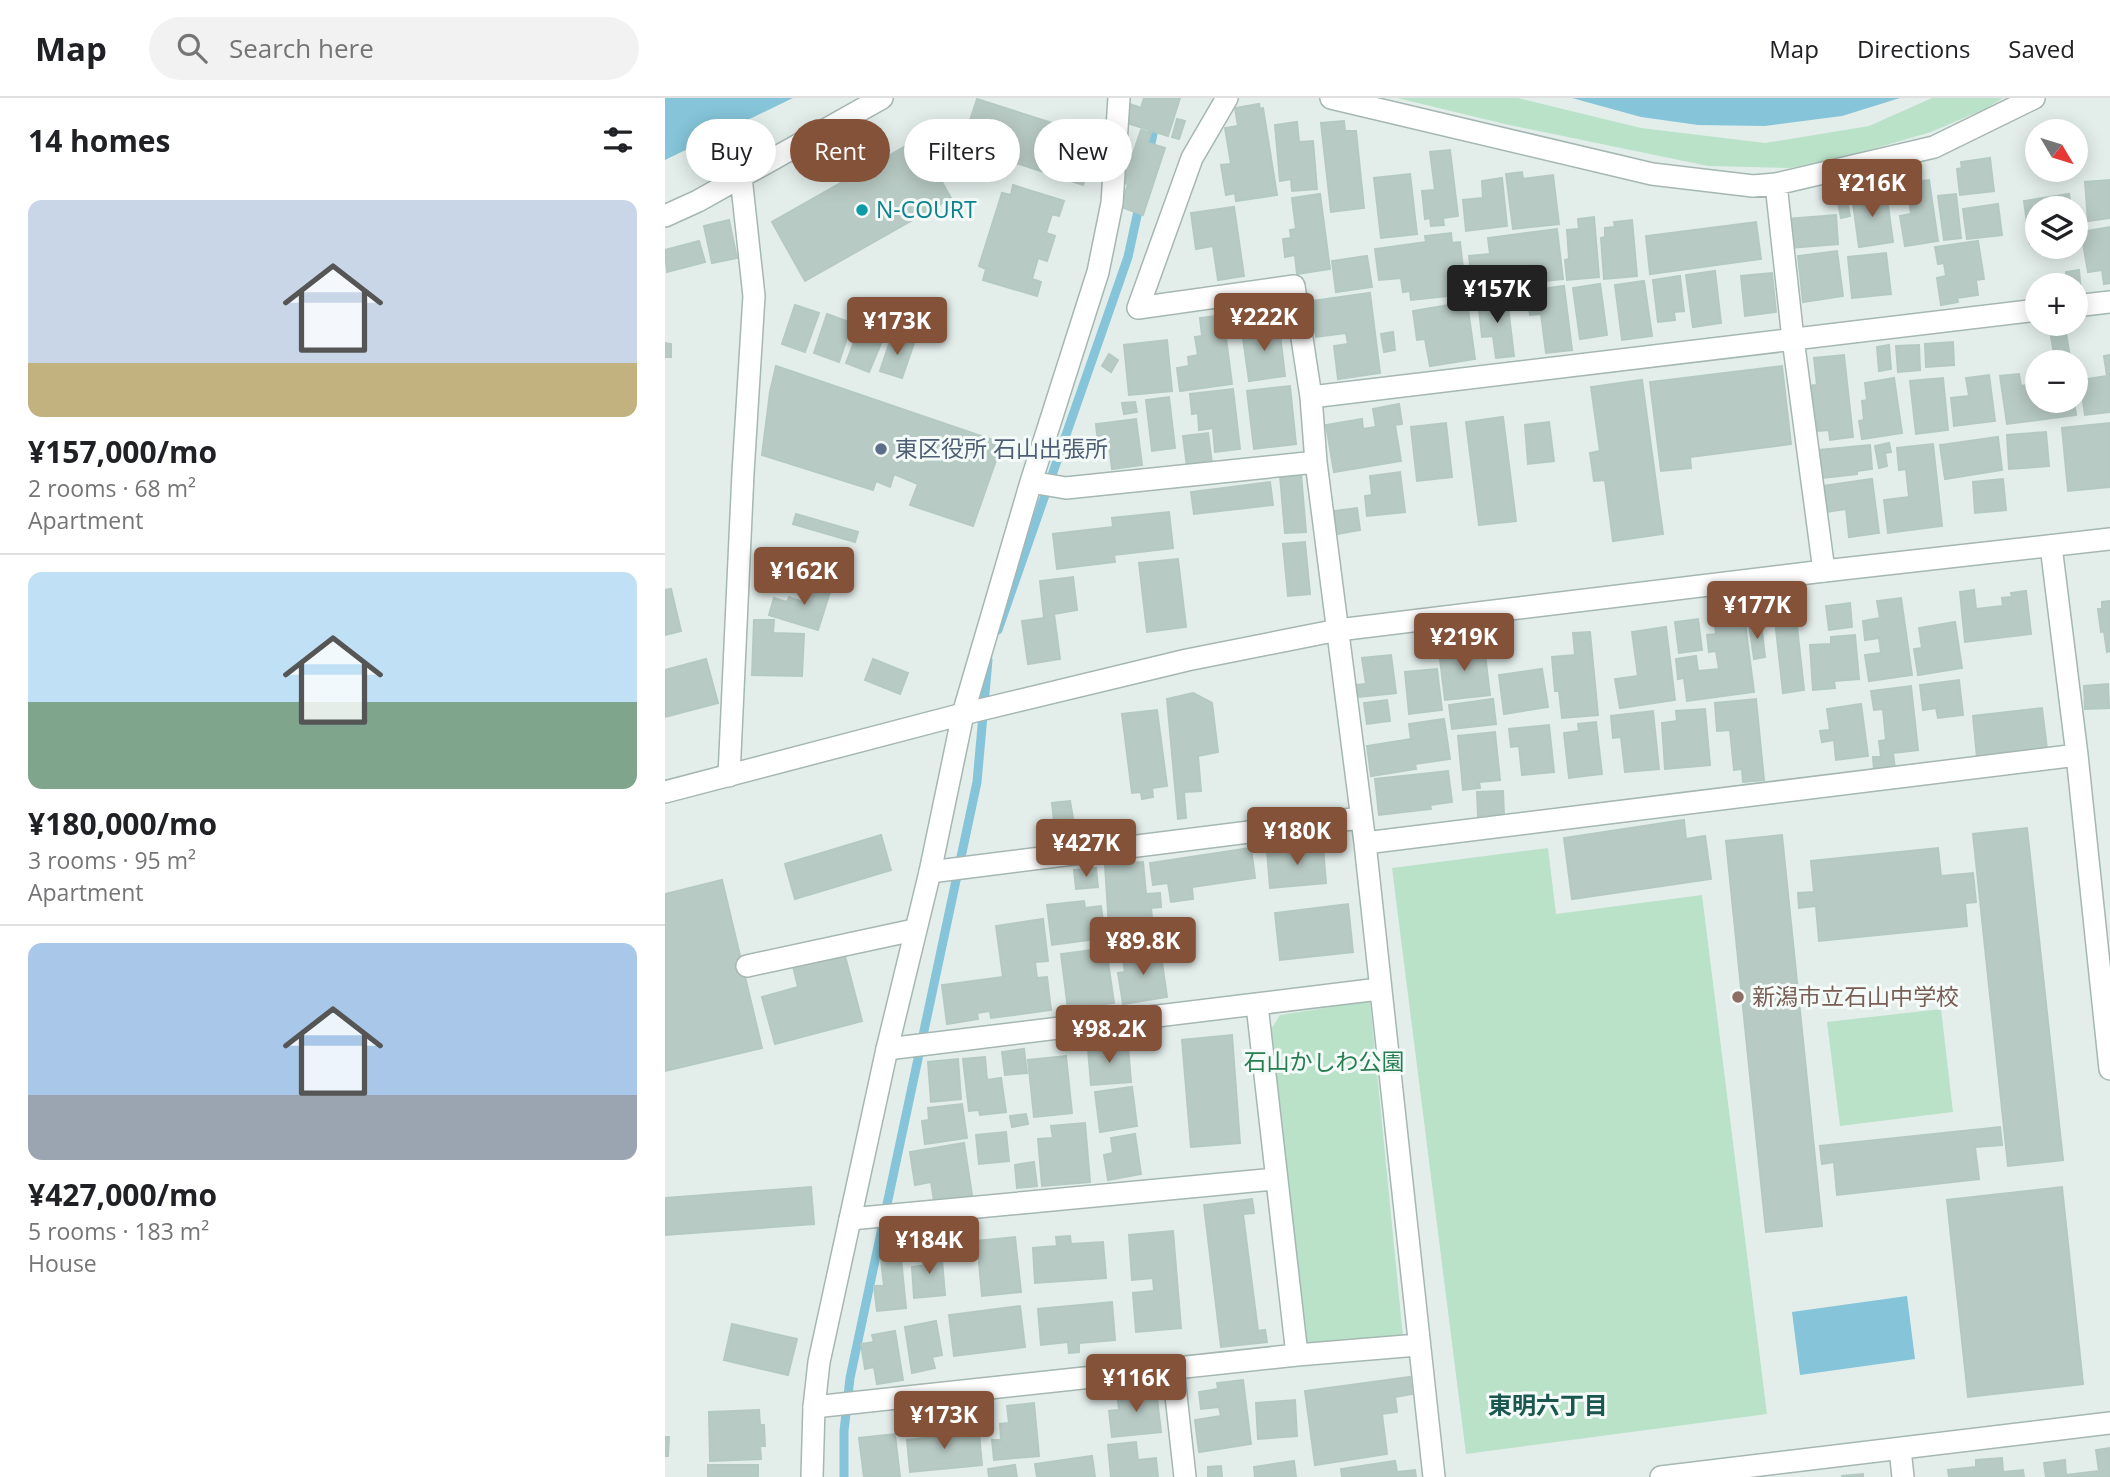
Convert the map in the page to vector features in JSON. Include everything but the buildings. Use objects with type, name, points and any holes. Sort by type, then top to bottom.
[{"type":"street","points":[[776,157],[882,98]]},
{"type":"street","points":[[812,1477],[814,1408],[819,1362],[887,1049],[930,872],[963,714],[1031,482],[1098,272],[1112,202],[1119,98]]},
{"type":"street","points":[[1227,98],[1192,158],[1138,308],[1294,286],[1311,397],[1316,462],[1365,843],[1434,1477]]},
{"type":"street","points":[[1331,98],[1652,174],[1753,186],[1776,184],[1934,146],[2034,98]]},
{"type":"street","points":[[665,216],[732,182]]},
{"type":"street","points":[[729,776],[754,296],[742,182]]},
{"type":"street","points":[[1776,184],[1793,339],[1824,571]]},
{"type":"street","points":[[2088,305],[2110,302]]},
{"type":"street","points":[[1311,397],[2025,311]]},
{"type":"street","points":[[1031,482],[1066,488],[1316,462]]},
{"type":"street","points":[[665,792],[963,714],[1187,660],[1338,630],[2110,539]]},
{"type":"street","points":[[2050,546],[2077,755],[2110,1069]]},
{"type":"street","points":[[1365,843],[2077,755]]},
{"type":"street","points":[[930,872],[1360,818]]},
{"type":"street","points":[[747,966],[914,930]]},
{"type":"street","points":[[887,1049],[1379,989]]},
{"type":"street","points":[[1257,1005],[1297,1355]]},
{"type":"street","points":[[850,1219],[1275,1179]]},
{"type":"street","points":[[814,1408],[1297,1355],[1418,1345]]},
{"type":"street","points":[[1173,1368],[1185,1477]]},
{"type":"street","points":[[1661,1477],[2110,1423]]},
{"type":"street","points":[[1900,1449],[1903,1477]]},
{"type":"green space","points":[[1397,98],[1518,98],[1641,128],[1765,143],[1869,126],[1932,98],[2003,98],[1987,108],[1931,132],[1852,155],[1790,168],[1708,166],[1509,125]]},
{"type":"green space","points":[[1548,848],[1556,914],[1702,895],[1767,1414],[1466,1454],[1392,868]]},
{"type":"green space","name":"石山かしわ公園","points":[[1370,1001],[1403,1337],[1305,1346],[1268,1034],[1280,1015]]},
{"type":"green space","points":[[1941,1009],[1953,1112],[1840,1126],[1827,1022]]},
{"type":"water","points":[[665,98],[793,98],[750,119],[686,119],[686,150],[665,160]]},
{"type":"water","points":[[1572,98],[1900,98],[1842,116],[1765,126],[1698,125],[1641,117]]},
{"type":"water","points":[[1907,1296],[1915,1359],[1800,1375],[1792,1312]]},
{"type":"waterway","points":[[1149,154],[1160,98]]},
{"type":"waterway","points":[[998,630],[1128,257],[1140,202]]},
{"type":"waterway","points":[[844,1477],[844,1431],[850,1378],[977,782],[988,660]]},
{"type":"place","name":"N-COURT","points":[[862,210]]},
{"type":"place","name":"東区役所 石山出張所","points":[[881,449]]},
{"type":"place","name":"新潟市立石山中学校","points":[[1738,997]]},
{"type":"district","name":"東明六丁目","points":[[1548,1406]]}]
